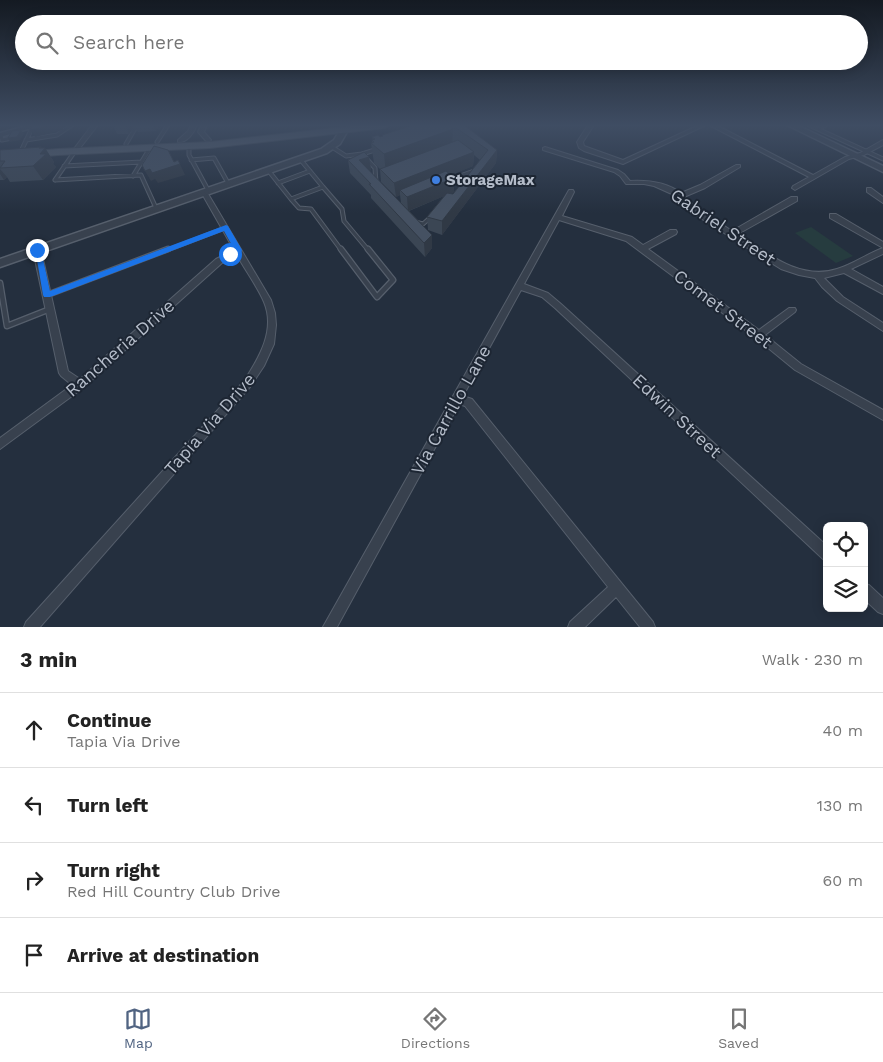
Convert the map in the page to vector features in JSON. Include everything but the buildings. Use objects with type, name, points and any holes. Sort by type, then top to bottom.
[{"type":"main road","points":[[2,156],[18,154]]},
{"type":"street","points":[[0,263],[313,154]]},
{"type":"street","name":"Gabriel Street","points":[[562,154],[616,171],[628,183],[644,182],[656,184],[680,196],[694,210],[784,267],[806,275],[819,277]]},
{"type":"street","points":[[599,154],[623,162],[640,154]]},
{"type":"street","points":[[772,154],[813,178]]},
{"type":"street","points":[[852,154],[883,168]]},
{"type":"street","points":[[795,188],[847,158],[859,154]]},
{"type":"street","points":[[680,196],[692,193],[738,166]]},
{"type":"street","points":[[869,190],[883,201]]},
{"type":"street","name":"Tapia Via Drive","points":[[31,627],[247,384],[261,363],[269,344],[272,325],[268,302],[206,191]]},
{"type":"street","name":"Via Carrillo Lane","points":[[330,627],[571,192]]},
{"type":"street","points":[[732,234],[794,200]]},
{"type":"street","name":"Comet Street","points":[[558,216],[629,240],[759,335],[798,367],[883,415]]},
{"type":"street","points":[[833,216],[883,245]]},
{"type":"street","points":[[643,249],[673,232]]},
{"type":"street","points":[[37,250],[64,373],[80,385]]},
{"type":"street","name":"Rancheria Drive","points":[[0,444],[80,385],[219,261],[239,250]]},
{"type":"street","points":[[883,251],[832,274],[819,277],[826,288],[837,298],[883,327]]},
{"type":"street","points":[[844,269],[883,291]]},
{"type":"street","name":"Edwin Street","points":[[520,286],[545,295],[558,306],[823,551]]},
{"type":"street","points":[[759,335],[792,310]]},
{"type":"street","points":[[457,399],[468,402],[618,587],[648,627]]},
{"type":"street","points":[[575,627],[618,587]]},
{"type":"street","points":[[868,594],[883,608]]},
{"type":"lane","points":[[72,154],[55,180],[141,175],[156,208]]},
{"type":"lane","points":[[133,176],[147,154]]},
{"type":"lane","points":[[189,154],[206,191]]},
{"type":"lane","points":[[343,154],[346,156],[360,154]]},
{"type":"lane","points":[[362,154],[375,168],[376,183],[382,189]]},
{"type":"lane","points":[[191,160],[214,158],[228,184]]},
{"type":"lane","points":[[268,170],[299,208],[311,209],[378,297],[393,280],[344,221],[342,209],[300,159]]},
{"type":"lane","points":[[64,166],[142,162]]},
{"type":"lane","points":[[472,176],[477,170],[478,164]]},
{"type":"lane","points":[[440,184],[477,170]]},
{"type":"lane","points":[[278,183],[310,171]]},
{"type":"lane","points":[[291,199],[323,187]]},
{"type":"lane","points":[[414,222],[423,224],[436,212]]},
{"type":"lane","points":[[47,295],[226,228]]},
{"type":"lane","points":[[0,284],[2,283],[7,326]]},
{"type":"lane","points":[[0,328],[50,309]]},
{"type":"green space","points":[[811,227],[853,256],[836,263],[795,233]]},
{"type":"place","name":"StorageMax","points":[[436,180]]},
{"type":"route","points":[[37,250],[47,295],[226,228],[239,250],[230,254]]}]
